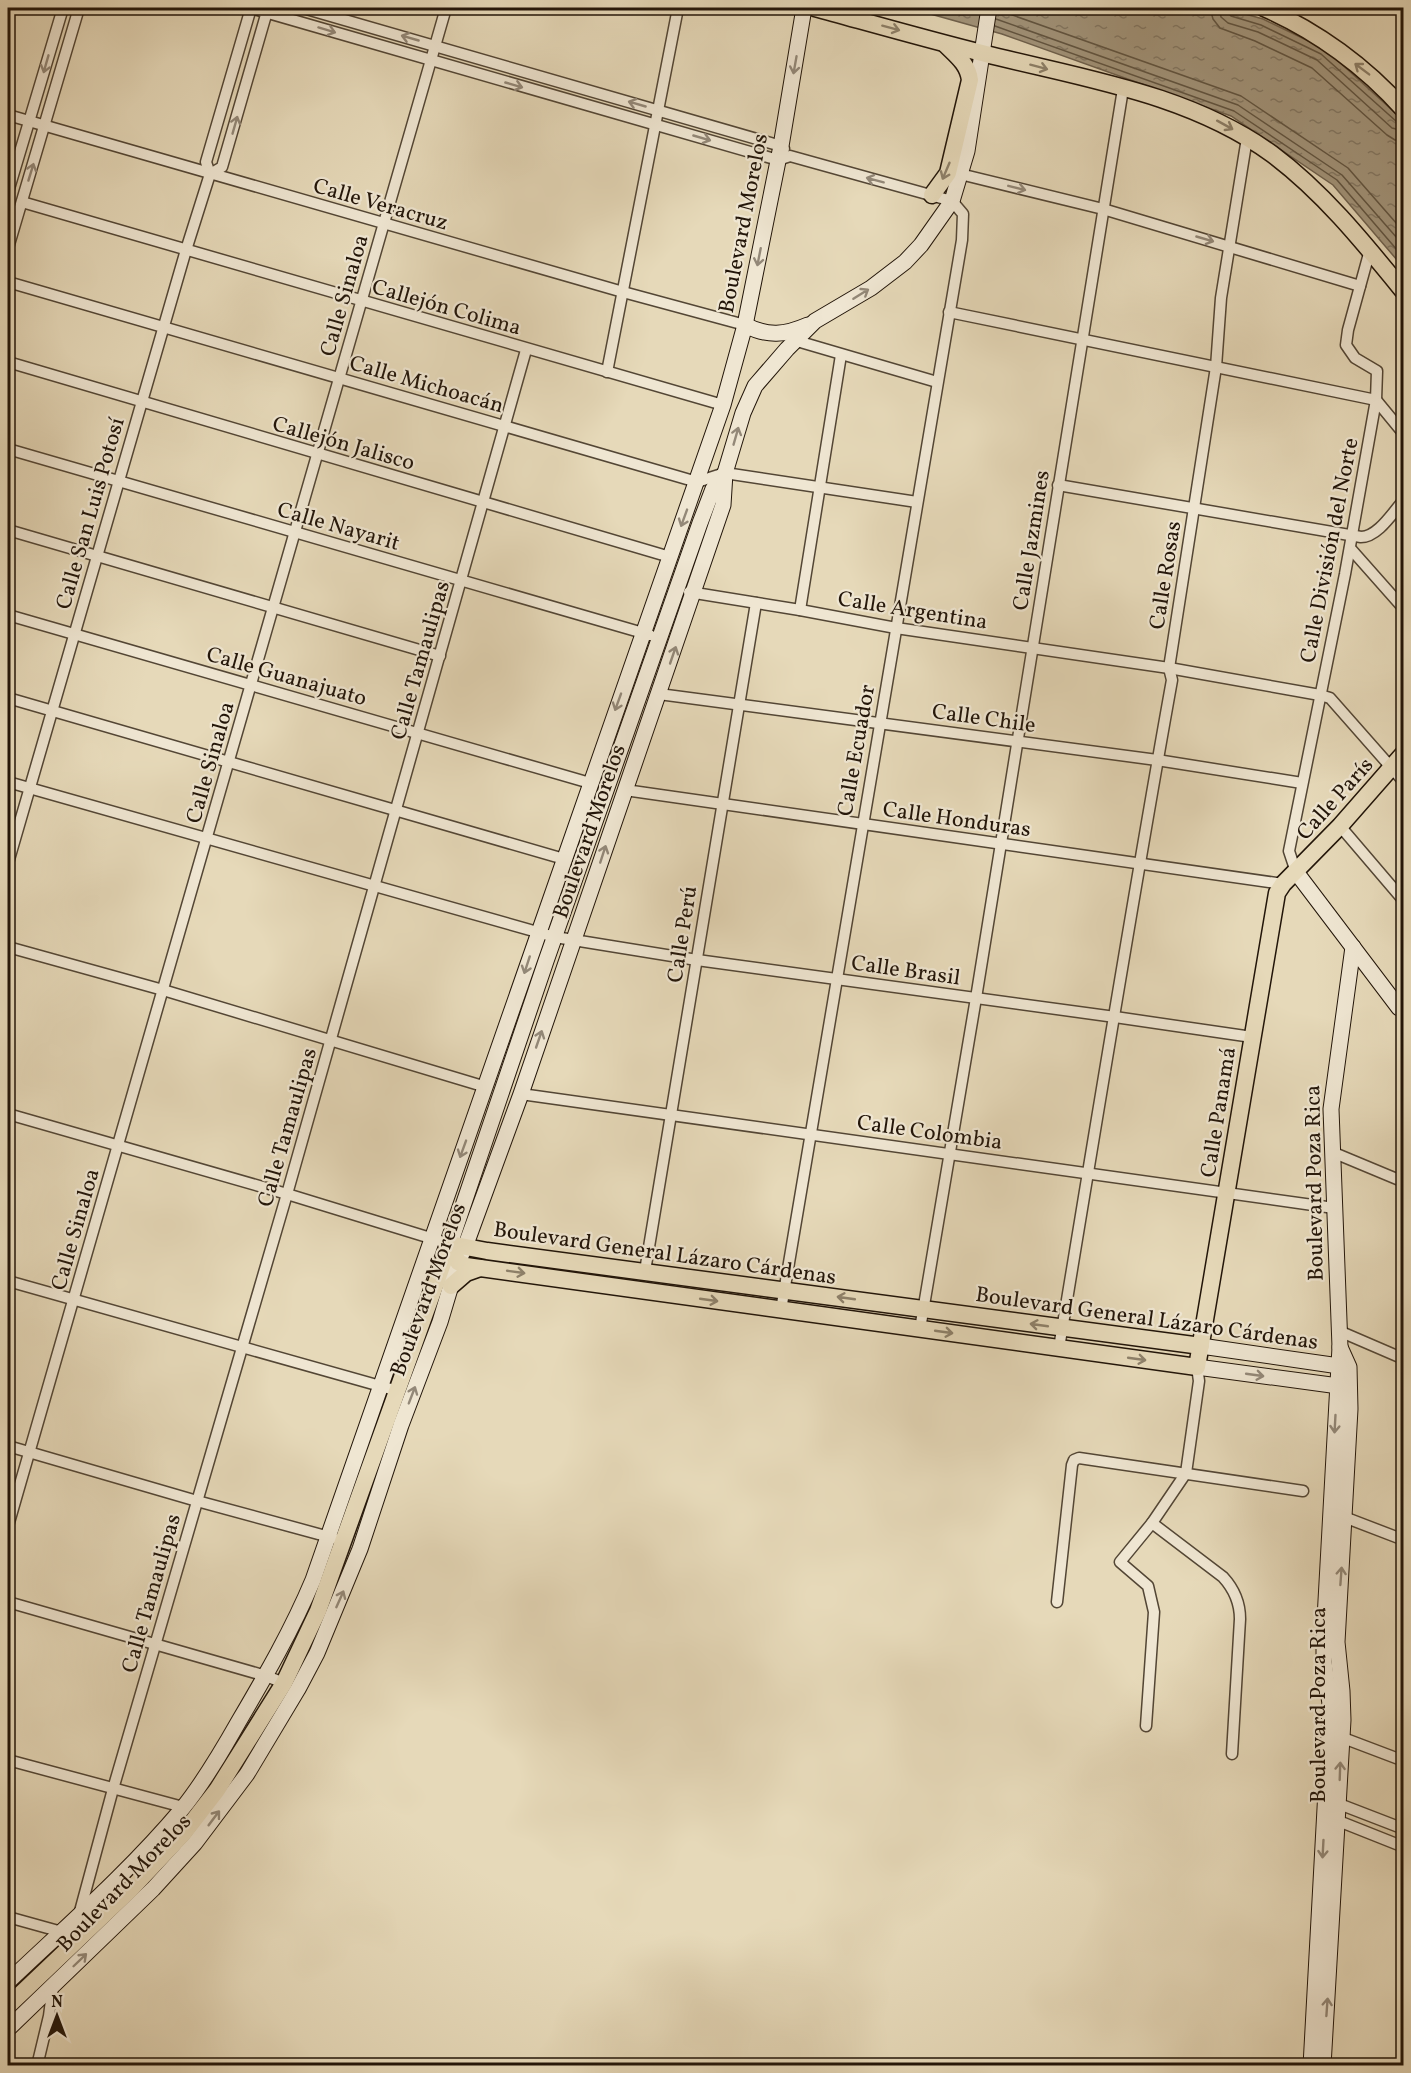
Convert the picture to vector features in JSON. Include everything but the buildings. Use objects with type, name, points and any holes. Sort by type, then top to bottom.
[{"type":"main road","name":"Boulevard Morelos","points":[[8,2029],[153,1889],[195,1843],[240,1770],[298,1689],[310,1649],[336,1539],[381,1386],[723,405],[745,325],[783,154],[804,8]]},
{"type":"main road","points":[[814,8],[943,42],[983,45],[1200,112],[1247,138],[1273,155],[1301,178],[1370,250],[1404,292]]},
{"type":"main road","name":"Boulevard Morelos","points":[[8,1982],[123,1872],[183,1807],[215,1762],[266,1676],[336,1539],[440,1322],[451,1286],[458,1251],[555,937],[660,637],[742,413],[749,397],[772,366],[815,321],[871,288],[905,262],[933,229],[952,201],[967,151],[989,8]]},
{"type":"main road","points":[[1268,8],[1299,25],[1370,75],[1404,110]]},
{"type":"main road","points":[[932,195],[948,173],[970,80],[969,71],[964,62],[943,42]]},
{"type":"main road","points":[[745,325],[762,333],[776,335],[793,332],[815,321]]},
{"type":"main road","name":"Boulevard Morelos","points":[[8,2006],[130,1890],[240,1770],[284,1683],[310,1649],[360,1549],[394,1422],[398,1391],[458,1251],[521,1094],[723,505],[711,443]]},
{"type":"main road","name":"Calle París","points":[[1296,872],[1404,753]]},
{"type":"main road","points":[[1296,872],[1402,1009]]},
{"type":"main road","name":"Calle Panamá","points":[[1197,1367],[1274,905],[1277,893],[1283,884],[1296,872]]},
{"type":"main road","name":"Boulevard Poza Rica","points":[[1323,2066],[1335,1736],[1324,1662],[1324,1637],[1344,1366],[1339,1331],[1331,1109],[1353,946]]},
{"type":"main road","name":"Boulevard General Lázaro Cárdenas","points":[[458,1251],[481,1268],[1197,1367]]},
{"type":"main road","name":"Boulevard General Lázaro Cárdenas","points":[[458,1251],[643,1271],[1344,1366]]},
{"type":"main road","points":[[451,1286],[466,1273],[481,1268]]},
{"type":"main road","points":[[598,1284],[599,1276],[603,1274],[633,1275],[643,1271]]},
{"type":"main road","points":[[1197,1367],[1343,1387]]},
{"type":"main road","name":"Boulevard Poza Rica","points":[[1335,1736],[1343,1703],[1337,1641],[1344,1517],[1343,1387]]},
{"type":"main road","name":"Boulevard Poza Rica","points":[[1311,2066],[1332,1819]]},
{"type":"street","points":[[8,192],[63,8]]},
{"type":"street","points":[[8,248],[79,8]]},
{"type":"street","points":[[251,8],[268,10],[430,61],[656,125],[783,154],[952,201]]},
{"type":"street","name":"Calle San Luis Potosí","points":[[8,863],[210,174],[206,162],[251,8]]},
{"type":"street","points":[[303,8],[658,110],[783,154]]},
{"type":"street","name":"Calle Sinaloa","points":[[8,1526],[446,8]]},
{"type":"street","points":[[607,372],[678,8]]},
{"type":"street","name":"Calle San Luis Potosí","points":[[210,174],[222,166],[268,10]]},
{"type":"street","name":"Calle Jazmines","points":[[920,1329],[1123,89]]},
{"type":"street","name":"Calle Veracruz","points":[[8,115],[745,325]]},
{"type":"street","name":"Calle Rosas","points":[[1059,1348],[1139,863],[1172,680],[1169,668],[1216,367],[1221,298],[1247,138]]},
{"type":"street","points":[[960,174],[1103,209],[1360,286]]},
{"type":"street","name":"Calle Ecuador","points":[[781,1310],[962,240],[963,214],[952,201]]},
{"type":"street","name":"Callejón Colima","points":[[22,202],[526,350],[723,405]]},
{"type":"street","name":"Calle División del Norte","points":[[1296,872],[1289,851],[1350,548],[1376,400],[1377,371],[1355,358],[1346,345],[1370,250]]},
{"type":"street","name":"Calle Michoacán","points":[[8,282],[697,482]]},
{"type":"street","points":[[949,312],[1376,400],[1404,434]]},
{"type":"street","points":[[797,340],[937,382]]},
{"type":"street","name":"Calle Tamaulipas","points":[[80,1937],[80,1914],[113,1789],[287,1194],[526,350]]},
{"type":"street","points":[[800,610],[841,355]]},
{"type":"street","name":"Callejón Jalisco","points":[[8,362],[317,455],[670,557]]},
{"type":"street","name":"Calle Nayarit","points":[[8,449],[660,637]]},
{"type":"street","points":[[697,482],[717,479],[820,487],[917,502]]},
{"type":"street","points":[[1058,485],[1368,537],[1404,500]]},
{"type":"street","points":[[8,530],[440,656]]},
{"type":"street","points":[[1350,548],[1404,609]]},
{"type":"street","name":"Calle Argentina","points":[[677,590],[896,628],[1033,646],[1320,694]]},
{"type":"street","name":"Calle Perú","points":[[643,1271],[756,603]]},
{"type":"street","name":"Calle Guanajuato","points":[[8,615],[591,783]]},
{"type":"street","name":"Calle Chile","points":[[659,694],[1157,760],[1302,783]]},
{"type":"street","points":[[1320,694],[1330,698],[1404,782]]},
{"type":"street","points":[[8,698],[564,859]]},
{"type":"street","name":"Calle Brasil","points":[[8,782],[555,937],[697,960],[1252,1037]]},
{"type":"street","name":"Calle Honduras","points":[[625,790],[1283,884]]},
{"type":"street","points":[[1340,826],[1404,901]]},
{"type":"street","points":[[8,947],[163,990],[486,1087]]},
{"type":"street","name":"Calle Colombia","points":[[521,1094],[1227,1191],[1334,1208]]},
{"type":"street","points":[[8,1114],[432,1238],[458,1251]]},
{"type":"street","points":[[1332,1152],[1404,1182]]},
{"type":"street","points":[[8,1281],[398,1391]]},
{"type":"street","points":[[1339,1331],[1404,1359]]},
{"type":"street","points":[[1146,1726],[1154,1612],[1148,1586],[1120,1562],[1152,1523],[1186,1473],[1199,1381],[1197,1367]]},
{"type":"street","points":[[8,1446],[336,1539]]},
{"type":"street","points":[[1057,1602],[1074,1460],[1079,1458],[1303,1491]]},
{"type":"street","points":[[1344,1517],[1404,1540]]},
{"type":"street","points":[[1152,1523],[1223,1577],[1237,1600],[1240,1619],[1232,1754]]},
{"type":"street","points":[[8,1602],[284,1683]]},
{"type":"street","points":[[1335,1736],[1404,1761]]},
{"type":"street","points":[[8,1760],[183,1807]]},
{"type":"street","points":[[1333,1802],[1404,1829]]},
{"type":"street","points":[[1332,1819],[1404,1847]]},
{"type":"street","points":[[8,1917],[80,1937]]},
{"type":"street","points":[[37,2066],[54,1985],[38,1976]]},
{"type":"water","points":[[909,8],[1224,8],[1263,19],[1325,49],[1403,120],[1403,267],[1333,185],[1231,116],[1002,34]]}]
